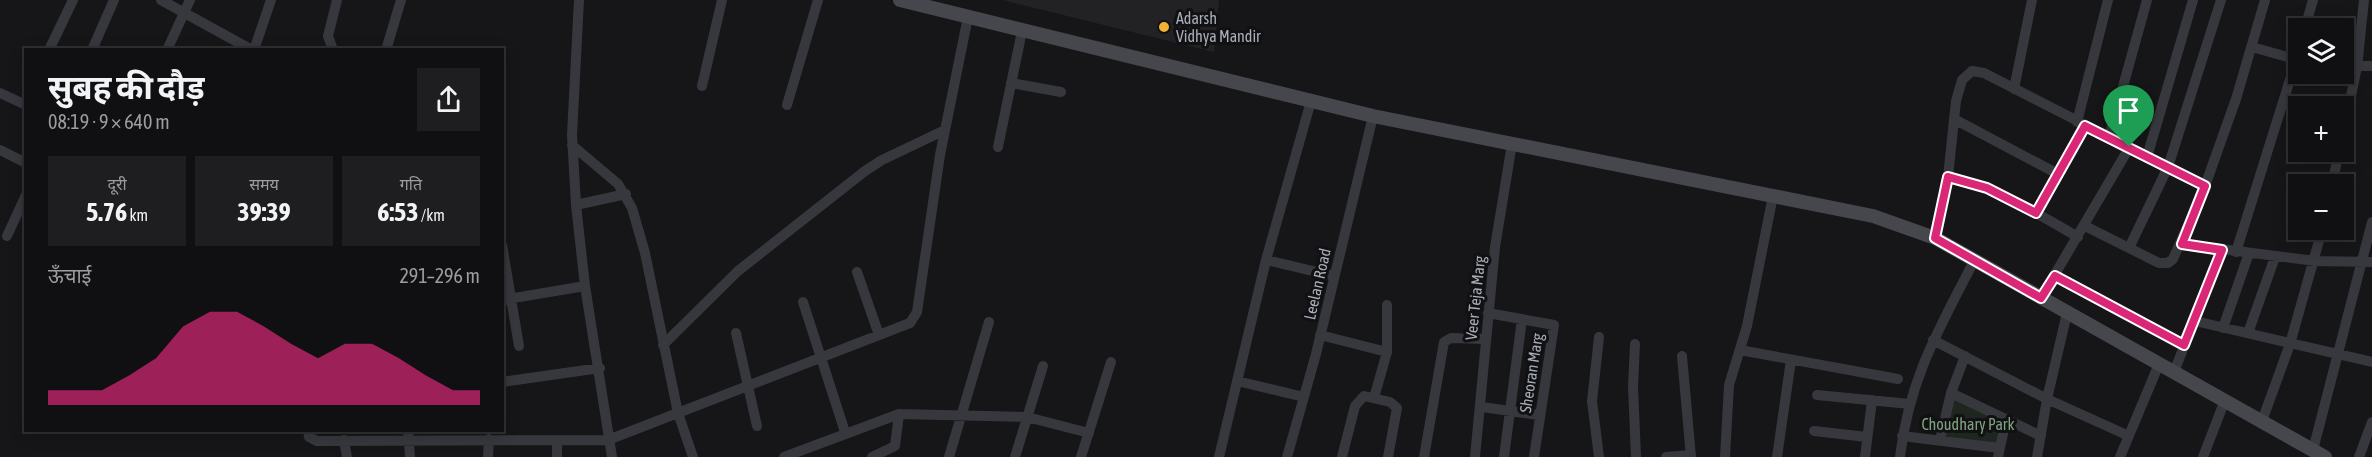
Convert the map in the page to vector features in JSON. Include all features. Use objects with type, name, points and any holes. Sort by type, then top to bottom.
[{"type":"main road","points":[[902,0],[1373,116],[1874,216],[1935,238],[2319,454]]},
{"type":"street","points":[[50,48],[73,0]]},
{"type":"street","points":[[93,48],[114,0]]},
{"type":"street","points":[[161,0],[185,11],[234,46]]},
{"type":"street","points":[[167,48],[190,0]]},
{"type":"street","points":[[254,48],[271,0]]},
{"type":"street","points":[[332,48],[328,36],[337,0]]},
{"type":"street","points":[[387,48],[401,0]]},
{"type":"street","points":[[579,0],[572,146],[576,204],[585,286],[600,368],[612,457]]},
{"type":"street","points":[[702,86],[722,0]]},
{"type":"street","points":[[787,105],[818,0]]},
{"type":"street","points":[[2014,89],[2032,0]]},
{"type":"street","points":[[2036,213],[2058,174],[2081,124],[2108,0]]},
{"type":"street","points":[[2109,137],[2147,0]]},
{"type":"street","points":[[2147,157],[2193,0]]},
{"type":"street","points":[[2129,248],[2168,167],[2221,0]]},
{"type":"street","points":[[2085,226],[2163,264],[2173,259],[2182,244],[2205,186],[2252,47],[2265,0]]},
{"type":"street","points":[[2308,18],[2313,0]]},
{"type":"street","points":[[2351,96],[2357,67],[2364,0]]},
{"type":"street","points":[[308,432],[309,437],[317,441],[344,440],[359,435],[608,440],[879,335],[915,325],[945,130],[968,17]]},
{"type":"street","points":[[998,147],[1022,31]]},
{"type":"street","points":[[2252,47],[2288,56]]},
{"type":"street","points":[[2354,67],[2372,66]]},
{"type":"street","points":[[1935,238],[1948,177],[1954,119],[1962,80],[1972,71],[1984,73],[2205,186]]},
{"type":"street","points":[[1011,83],[1061,92]]},
{"type":"street","points":[[2236,252],[2289,84]]},
{"type":"street","points":[[0,93],[24,102]]},
{"type":"street","points":[[1219,457],[1266,260],[1311,101]]},
{"type":"street","name":"Leelan Road","points":[[1287,457],[1320,335],[1373,116]]},
{"type":"street","points":[[1954,119],[2058,174]]},
{"type":"street","points":[[663,345],[738,272],[865,171],[882,160],[945,130]]},
{"type":"street","name":"Veer Teja Marg","points":[[1475,457],[1482,407],[1485,339],[1495,247],[1512,144]]},
{"type":"street","points":[[572,146],[618,184],[626,194],[645,253],[678,413],[693,457]]},
{"type":"street","points":[[2041,298],[2129,147]]},
{"type":"street","points":[[0,150],[24,162]]},
{"type":"street","points":[[1948,177],[1987,188],[2078,237]]},
{"type":"street","points":[[576,204],[626,194]]},
{"type":"street","points":[[1725,457],[1729,385],[1733,366],[1740,350],[1773,196]]},
{"type":"street","points":[[7,236],[24,199]]},
{"type":"street","points":[[2319,454],[2338,354],[2368,262],[2372,222]]},
{"type":"street","points":[[2262,421],[2290,344],[2320,240]]},
{"type":"street","points":[[2182,244],[2315,261],[2368,262]]},
{"type":"street","points":[[2174,372],[2222,250]]},
{"type":"street","points":[[2223,328],[2249,254]]},
{"type":"street","points":[[2248,333],[2275,256]]},
{"type":"street","points":[[1266,260],[1334,276]]},
{"type":"street","points":[[1900,457],[1902,436],[1918,372],[1974,261]]},
{"type":"street","points":[[504,267],[507,299],[519,346]]},
{"type":"street","points":[[857,272],[879,335]]},
{"type":"street","points":[[2055,276],[2184,345]]},
{"type":"street","points":[[507,299],[585,286]]},
{"type":"street","points":[[803,302],[845,432]]},
{"type":"street","points":[[1374,398],[1387,352],[1387,305]]},
{"type":"street","name":"Sheoran Marg","points":[[1488,313],[1554,325],[1534,457]]},
{"type":"street","points":[[2038,457],[2047,399],[2067,313]]},
{"type":"street","points":[[1504,457],[1508,409],[1522,319]]},
{"type":"street","points":[[2195,321],[2372,362]]},
{"type":"street","points":[[949,457],[989,322]]},
{"type":"street","points":[[736,333],[757,426]]},
{"type":"street","points":[[1320,335],[1387,352]]},
{"type":"street","points":[[1599,337],[1592,401],[1599,457]]},
{"type":"street","points":[[1424,457],[1444,342],[1451,338],[1485,339]]},
{"type":"street","points":[[1933,340],[2047,399],[2129,436]]},
{"type":"street","points":[[1635,344],[1633,386],[1636,457]]},
{"type":"street","points":[[1740,350],[1898,379]]},
{"type":"street","points":[[1666,457],[1691,456],[1682,356]]},
{"type":"street","points":[[1940,440],[1951,393],[1965,356]]},
{"type":"street","points":[[1777,457],[1791,360]]},
{"type":"street","points":[[1082,457],[1111,362]]},
{"type":"street","points":[[2121,457],[2159,364]]},
{"type":"street","points":[[1015,457],[1043,366]]},
{"type":"street","points":[[504,382],[600,368]]},
{"type":"street","points":[[1236,381],[1304,397]]},
{"type":"street","points":[[1951,393],[2041,436]]},
{"type":"street","points":[[1817,394],[1910,404]]},
{"type":"street","points":[[1342,457],[1357,402],[1364,396],[1389,402],[1398,408],[1388,457]]},
{"type":"street","points":[[1865,457],[1872,400]]},
{"type":"street","points":[[2203,457],[2225,400]]},
{"type":"street","points":[[1482,407],[1539,415]]},
{"type":"street","points":[[872,457],[891,449],[897,443],[899,414]]},
{"type":"street","points":[[786,457],[845,432],[899,414],[1027,417],[1089,433]]},
{"type":"street","points":[[1902,436],[1940,440],[1998,452],[2006,420]]},
{"type":"street","points":[[2359,457],[2372,422]]},
{"type":"street","points":[[1814,431],[1867,437]]},
{"type":"street","points":[[409,435],[410,457]]},
{"type":"street","points":[[488,457],[489,439]]},
{"type":"street","points":[[344,440],[347,457]]},
{"type":"street","points":[[557,440],[557,457]]},
{"type":"street","points":[[814,445],[819,457]]},
{"type":"shaded area","name":"Adarsh Vidhya Mandir","points":[[1004,0],[1219,0],[1214,52],[1010,2]]},
{"type":"green space","name":"Choudhary Park","points":[[1951,393],[2006,420],[1999,448],[1940,440]]},
{"type":"place","name":"Adarsh Vidhya Mandir","points":[[1164,27]]},
{"type":"route","points":[[2085,126],[2129,147],[2205,186],[2182,244],[2222,250],[2184,345],[2055,276],[2041,298],[1935,238],[1948,177],[1987,188],[2036,213],[2085,126]]}]
